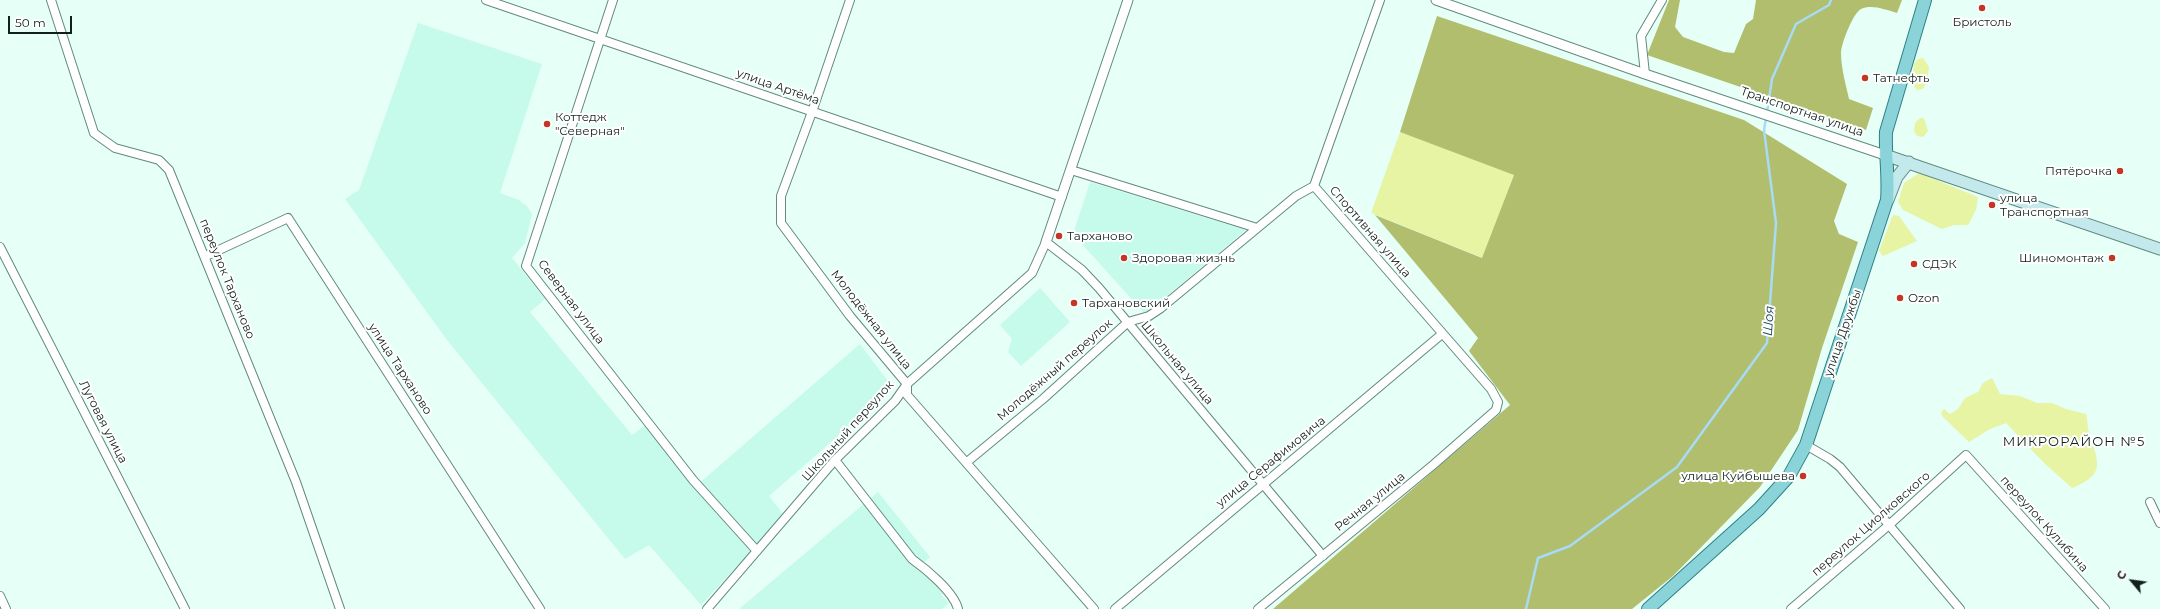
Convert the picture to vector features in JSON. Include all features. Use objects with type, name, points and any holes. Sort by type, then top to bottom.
[{"type":"main road","name":"улица Дружбы","points":[[1648,609],[1765,504],[1789,476],[1806,445],[1888,200],[1889,182],[1886,154],[1886,132],[1890,114],[1925,0]]},
{"type":"main road","name":"Транспортная улица","points":[[1886,154],[2160,249]]},
{"type":"main road","points":[[1888,200],[1897,177],[1909,162]]},
{"type":"street","name":"переулок Тарханово","points":[[50,0],[94,133],[115,148],[159,160],[169,170],[206,256],[296,482],[340,609]]},
{"type":"street","name":"улица Артёма","points":[[486,0],[1062,197]]},
{"type":"street","name":"Северная улица","points":[[613,0],[526,266],[693,480],[757,551]]},
{"type":"street","name":"Молодёжная улица","points":[[850,0],[812,112],[781,196],[781,223],[850,316],[906,384],[907,395],[1094,609]]},
{"type":"street","points":[[1046,242],[1128,0]]},
{"type":"street","name":"Спортивная улица","points":[[1380,0],[1314,186],[1491,389],[1498,402],[1496,410]]},
{"type":"street","name":"Транспортная улица","points":[[1436,0],[1645,74],[1886,154]]},
{"type":"street","points":[[1645,74],[1641,36],[1662,0]]},
{"type":"street","points":[[1071,170],[1257,228]]},
{"type":"street","name":"Молодёжный переулок","points":[[967,462],[1043,399],[1128,322],[1149,316],[1161,308],[1296,196],[1314,186]]},
{"type":"street","name":"улица Тарханово","points":[[206,256],[288,218],[540,609]]},
{"type":"street","name":"Школьный переулок","points":[[707,609],[794,511],[835,460],[895,401],[906,384],[1032,273],[1046,242]]},
{"type":"street","name":"Школьная улица","points":[[1046,242],[1082,270],[1128,322],[1262,485],[1323,556]]},
{"type":"street","name":"Луговая улица","points":[[0,247],[185,609]]},
{"type":"street","name":"улица Серафимовича","points":[[1116,609],[1442,334]]},
{"type":"street","name":"Речная улица","points":[[1258,609],[1433,465],[1496,410]]},
{"type":"street","points":[[1806,445],[1830,459],[1840,467],[1960,609]]},
{"type":"street","name":"переулок Циолковского","points":[[1791,609],[1889,526],[1966,455]]},
{"type":"street","name":"переулок Кулибина","points":[[1966,455],[2105,609]]},
{"type":"street","points":[[835,460],[912,559],[924,568],[956,601],[958,609]]},
{"type":"street","points":[[2150,502],[2160,523]]},
{"type":"street","points":[[0,596],[6,609]]},
{"type":"shaded area","points":[[418,23],[542,64],[500,193],[519,200],[527,206],[532,214],[525,243],[512,258],[545,299],[530,312],[632,435],[647,424],[696,486],[860,344],[893,388],[769,496],[784,515],[701,605],[649,545],[625,559],[447,340],[345,199],[359,190]]},
{"type":"shaded area","points":[[1090,182],[1246,230],[1145,314],[1073,234]]},
{"type":"shaded area","points":[[1040,288],[1070,322],[1021,366],[1008,352],[1012,339],[1000,325]]},
{"type":"shaded area","points":[[878,492],[930,557],[917,568],[919,571],[921,569],[943,593],[941,595],[949,603],[942,609],[739,609]]},
{"type":"green space","points":[[1669,0],[1680,0],[1675,27],[1683,37],[1724,52],[1734,53],[1746,24],[1753,19],[1756,0],[1902,0],[1897,13],[1874,7],[1861,9],[1854,16],[1843,43],[1841,53],[1842,65],[1849,99],[1873,108],[1866,130],[1647,55]]},
{"type":"green space","points":[[1437,16],[1744,120],[1847,184],[1834,221],[1839,234],[1858,242],[1822,348],[1798,430],[1760,487],[1673,576],[1632,609],[1273,609],[1510,405],[1469,351],[1478,338],[1375,215],[1482,258],[1514,175],[1400,132]]},
{"type":"green space","points":[[1923,58],[1929,67],[1927,82],[1923,89],[1917,90],[1912,84],[1914,64],[1918,59]]},
{"type":"green space","points":[[1920,118],[1924,118],[1928,131],[1923,137],[1917,136],[1914,131],[1915,123]]},
{"type":"green space","points":[[1400,132],[1514,174],[1483,258],[1371,213]]},
{"type":"green space","points":[[1919,173],[1978,197],[1976,210],[1968,225],[1954,225],[1942,229],[1903,210],[1898,202],[1904,183]]},
{"type":"green space","points":[[1894,215],[1899,216],[1917,241],[1883,256],[1879,251]]},
{"type":"green space","points":[[1992,378],[2000,394],[2020,396],[2037,403],[2052,403],[2066,409],[2086,414],[2088,431],[2097,459],[2097,466],[2091,478],[2072,488],[2044,463],[2006,423],[1990,429],[1969,442],[1943,417],[1941,413],[1944,409],[1950,414],[1958,409],[1965,398],[1978,392],[1983,383]]},
{"type":"waterway","name":"Шоя","points":[[1767,113],[1772,79],[1796,24],[1829,5],[1831,0]]},
{"type":"waterway","name":"Шоя","points":[[1526,609],[1538,558],[1570,546],[1677,467],[1767,343],[1776,223],[1764,130],[1766,118]]},
{"type":"place","name":"Бристоль","points":[[1982,8]]},
{"type":"place","name":"Татнефть","points":[[1865,78]]},
{"type":"place","name":"Коттедж \"Северная\"","points":[[547,124]]},
{"type":"place","name":"Пятёрочка","points":[[2120,171]]},
{"type":"place","name":"улица Транспортная","points":[[1992,205]]},
{"type":"place","name":"Тарханово","points":[[1059,236]]},
{"type":"place","name":"Здоровая жизнь","points":[[1124,258]]},
{"type":"place","name":"Шиномонтаж","points":[[2112,258]]},
{"type":"place","name":"СДЭК","points":[[1914,264]]},
{"type":"place","name":"Ozon","points":[[1900,298]]},
{"type":"place","name":"Тархановский","points":[[1074,303]]},
{"type":"place","name":"улица Куйбышева","points":[[1803,476]]},
{"type":"district","name":"МИКРОРАЙОН №5","points":[[2074,442]]}]
